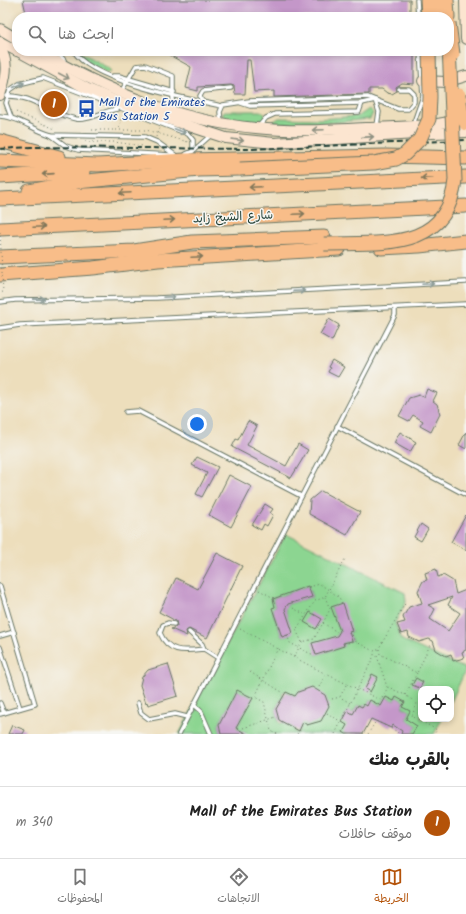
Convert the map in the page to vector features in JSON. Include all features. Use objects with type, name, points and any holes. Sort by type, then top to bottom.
[{"type":"highway","points":[[427,0],[428,12]]},
{"type":"highway","points":[[437,0],[438,12]]},
{"type":"highway","points":[[447,0],[448,12]]},
{"type":"highway","points":[[0,177],[121,169],[199,170],[374,163],[396,159],[405,154],[420,139],[428,119],[430,96],[429,56]]},
{"type":"highway","points":[[324,240],[405,232],[420,227],[438,210],[445,196],[449,180],[440,56]]},
{"type":"highway","points":[[0,275],[93,268],[159,253],[192,242],[409,239],[430,229],[446,213],[454,192],[455,180],[449,56]]},
{"type":"highway","points":[[453,56],[462,122]]},
{"type":"highway","points":[[0,141],[40,153],[67,158],[142,164]]},
{"type":"highway","points":[[0,160],[98,165],[142,164],[185,160],[378,156],[466,158]]},
{"type":"highway","points":[[3,198],[62,184],[199,170]]},
{"type":"highway","points":[[3,198],[466,177]]},
{"type":"highway","name":"شارع الشيخ زايد","points":[[0,229],[466,206]]},
{"type":"highway","points":[[0,252],[159,253],[419,246],[466,241]]},
{"type":"highway","points":[[0,257],[134,251],[159,253]]},
{"type":"highway","points":[[0,265],[121,259],[159,253]]},
{"type":"street","points":[[465,0],[466,39]]},
{"type":"street","points":[[0,29],[12,36]]},
{"type":"street","points":[[0,42],[12,48]]},
{"type":"street","points":[[0,49],[5,56],[6,64],[4,96]]},
{"type":"street","points":[[44,56],[86,88],[128,106],[212,135],[238,140],[274,143],[466,132]]},
{"type":"street","points":[[45,56],[121,93],[172,111],[221,123],[290,131],[376,128],[462,122]]},
{"type":"street","points":[[423,81],[446,82],[466,76]]},
{"type":"street","points":[[466,106],[460,113],[462,122],[460,127],[466,132]]},
{"type":"street","points":[[212,135],[223,130],[267,135],[290,131]]},
{"type":"lane","points":[[417,0],[418,12]]},
{"type":"lane","points":[[59,56],[74,67],[80,74]]},
{"type":"lane","points":[[77,56],[88,66],[113,76],[202,102],[222,106],[249,101],[368,97],[398,109],[408,109],[414,102],[414,94],[409,89],[399,88]]},
{"type":"lane","points":[[413,126],[422,101],[423,81],[420,56]]},
{"type":"lane","points":[[121,93],[136,66],[145,65],[171,74],[174,79],[172,111]]},
{"type":"lane","points":[[4,96],[19,84],[46,79],[188,134],[193,140],[193,151]]},
{"type":"lane","points":[[202,102],[200,96],[203,90],[232,88]]},
{"type":"lane","points":[[4,96],[11,117]]},
{"type":"lane","points":[[4,96],[26,98],[75,118],[85,118],[120,108]]},
{"type":"lane","points":[[241,103],[250,106],[362,103],[375,100]]},
{"type":"lane","points":[[375,100],[379,112],[376,128]]},
{"type":"lane","points":[[256,128],[272,115],[359,112],[362,103]]},
{"type":"lane","points":[[221,123],[220,112],[222,106]]},
{"type":"lane","points":[[0,116],[11,117],[51,134],[141,136],[157,142],[175,155]]},
{"type":"lane","points":[[51,134],[60,143],[78,150],[175,155],[186,154],[193,151],[212,135]]},
{"type":"lane","points":[[0,302],[15,300],[157,298],[466,282]]},
{"type":"lane","points":[[0,328],[20,325],[466,304]]},
{"type":"lane","points":[[179,734],[395,315],[395,308]]},
{"type":"lane","points":[[126,412],[138,410],[301,496]]},
{"type":"lane","points":[[337,426],[466,495]]},
{"type":"lane","points":[[0,586],[35,704],[2,714],[0,703]]},
{"type":"lane","points":[[174,624],[168,623],[163,625],[160,633],[164,642],[180,651],[204,649]]},
{"type":"lane","points":[[0,636],[14,632]]},
{"type":"lane","points":[[189,632],[202,644],[204,649],[218,658]]},
{"type":"lane","points":[[0,647],[20,708]]},
{"type":"lane","points":[[138,703],[141,713],[149,719],[175,714],[187,717]]},
{"type":"lane","points":[[194,705],[201,711],[211,734]]},
{"type":"path","points":[[7,107],[13,106],[14,111],[42,125],[60,130]]},
{"type":"path","points":[[117,115],[116,119],[121,120],[119,130]]},
{"type":"path","points":[[86,130],[139,130],[158,132],[188,142]]},
{"type":"path","points":[[156,137],[158,132]]},
{"type":"path","points":[[0,232],[3,292],[0,293]]},
{"type":"path","points":[[302,642],[296,630],[315,601],[325,597],[345,559]]},
{"type":"path","points":[[309,587],[320,584],[339,597],[342,604]]},
{"type":"path","points":[[254,587],[274,598]]},
{"type":"path","points":[[293,657],[302,642],[314,639],[323,624],[330,609],[325,597]]},
{"type":"path","points":[[374,651],[378,648],[406,602]]},
{"type":"path","points":[[293,608],[305,615]]},
{"type":"path","points":[[323,624],[337,632]]},
{"type":"path","points":[[234,626],[357,690],[381,700],[388,687]]},
{"type":"path","points":[[351,631],[355,641],[374,651]]},
{"type":"path","points":[[287,635],[290,643],[311,654],[316,653]]},
{"type":"path","points":[[344,644],[355,641]]},
{"type":"path","points":[[405,695],[430,645]]},
{"type":"path","points":[[277,734],[271,731],[264,702],[255,697],[278,648]]},
{"type":"path","points":[[378,648],[380,654],[417,673]]},
{"type":"path","points":[[335,734],[374,656],[374,651]]},
{"type":"path","points":[[374,656],[380,654]]},
{"type":"path","points":[[377,656],[388,687],[405,695],[417,703],[412,716],[437,730],[434,734]]},
{"type":"path","points":[[250,672],[282,692]]},
{"type":"path","points":[[319,687],[326,674]]},
{"type":"path","points":[[332,699],[340,696],[346,684]]},
{"type":"path","points":[[340,696],[350,704]]},
{"type":"path","points":[[327,713],[341,721]]},
{"type":"path","points":[[243,728],[276,717]]},
{"type":"path","points":[[368,734],[376,721],[398,732],[397,734]]},
{"type":"path","points":[[297,734],[300,730]]},
{"type":"green space","points":[[82,56],[87,56],[111,71],[107,73],[84,61]]},
{"type":"green space","points":[[369,109],[373,113],[370,119],[317,124],[271,123],[279,118],[320,119],[359,116]]},
{"type":"green space","points":[[260,111],[264,113],[266,118],[260,122],[223,117],[223,112]]},
{"type":"green space","points":[[286,534],[405,593],[406,602],[395,623],[402,640],[466,669],[454,695],[454,686],[418,686],[418,722],[440,722],[434,734],[416,734],[413,732],[417,726],[406,719],[410,711],[402,707],[405,702],[396,697],[394,701],[386,697],[381,706],[370,700],[367,706],[364,704],[362,707],[358,705],[353,713],[348,711],[342,722],[347,725],[346,734],[247,734],[237,727],[252,698],[237,690],[219,725],[221,734],[179,734]],"holes":[[[308,586],[312,597],[288,604],[285,609],[292,633],[282,637],[272,609],[275,607],[273,599]],[[331,607],[352,631],[349,632],[352,641],[343,643],[344,646],[316,655],[337,636],[340,631]],[[312,687],[307,725],[303,722],[298,733],[294,730],[294,728],[282,722],[281,724],[279,722],[276,708],[284,695],[282,694],[284,691],[295,696],[298,692]]]},
{"type":"building","points":[[23,0],[410,0],[410,12],[26,12]]},
{"type":"building","points":[[171,56],[414,56],[414,84],[402,83],[396,87],[397,91],[392,94],[387,93],[382,89],[369,89],[369,94],[274,97],[274,91],[254,92],[250,60],[247,60],[245,94],[235,94],[234,86],[231,85],[198,87],[198,91],[186,88],[191,67]]},
{"type":"building","points":[[329,319],[339,325],[332,341],[320,334]]},
{"type":"building","points":[[332,360],[344,367],[338,377],[328,372],[330,368],[328,367]]},
{"type":"building","points":[[427,389],[437,393],[433,401],[437,404],[440,414],[431,432],[420,426],[423,421],[413,415],[409,421],[399,416],[409,398],[419,395],[424,397]]},
{"type":"building","points":[[248,421],[257,426],[247,445],[286,466],[298,444],[308,450],[291,478],[232,447],[236,439],[238,440]]},
{"type":"building","points":[[400,432],[416,442],[410,452],[394,443]]},
{"type":"building","points":[[466,432],[466,449],[459,445]]},
{"type":"building","points":[[197,457],[218,467],[202,497],[196,494],[207,473],[192,465]]},
{"type":"building","points":[[229,475],[252,487],[231,527],[209,515]]},
{"type":"building","points":[[321,491],[360,512],[347,535],[309,514],[310,500]]},
{"type":"building","points":[[265,504],[273,509],[270,513],[273,515],[267,526],[264,524],[261,530],[252,525]]},
{"type":"building","points":[[466,515],[466,550],[451,542]]},
{"type":"building","points":[[421,524],[428,529],[421,541],[414,537]]},
{"type":"building","points":[[217,553],[242,566],[207,638],[189,629],[186,631],[187,636],[171,629],[177,626],[176,621],[159,612],[176,578],[198,589]]},
{"type":"building","points":[[436,569],[438,577],[443,575],[453,581],[456,594],[466,590],[466,650],[462,652],[464,658],[453,661],[451,654],[446,656],[436,650],[433,641],[429,639],[419,642],[409,637],[408,632],[401,634],[397,624],[405,622],[403,617],[409,607],[422,603],[418,591],[423,581],[427,580],[425,573]],"holes":[[[452,597],[448,605],[460,613],[448,631],[430,619],[435,609],[428,605]]]},
{"type":"building","points":[[308,586],[312,597],[288,604],[285,609],[293,633],[282,637],[272,608],[275,607],[273,599]]},
{"type":"building","points":[[343,603],[352,631],[349,632],[352,641],[343,643],[344,646],[316,655],[312,643],[337,636],[340,631],[331,607]]},
{"type":"building","points":[[310,612],[322,619],[316,629],[304,622]]},
{"type":"building","points":[[168,664],[178,696],[148,705],[140,685],[142,677],[148,670]]},
{"type":"building","points":[[372,674],[378,677],[370,692],[365,689]]},
{"type":"building","points":[[416,678],[423,682],[421,686],[418,687],[412,685]]},
{"type":"building","points":[[312,687],[325,695],[329,706],[321,721],[307,725],[303,722],[299,731],[279,720],[276,709],[286,692],[295,696],[298,692]]},
{"type":"building","points":[[237,690],[253,698],[236,728],[247,734],[221,734],[219,725]]},
{"type":"building","points":[[386,697],[394,701],[396,697],[405,702],[402,707],[410,711],[406,719],[417,726],[412,734],[401,734],[402,731],[393,725],[391,728],[371,719],[363,734],[346,734],[343,732],[347,725],[342,722],[348,711],[353,714],[358,705],[362,707],[364,704],[367,706],[370,700],[381,706]]},
{"type":"building","points":[[12,725],[25,730],[23,734],[8,734]]},
{"type":"railway","points":[[0,149],[31,147],[249,149],[466,140]]},
{"type":"place","name":"Mall of the Emirates Bus Station","points":[[54,104]]},
{"type":"place","name":"Mall of the Emirates Bus Station 5","points":[[86,109]]}]
